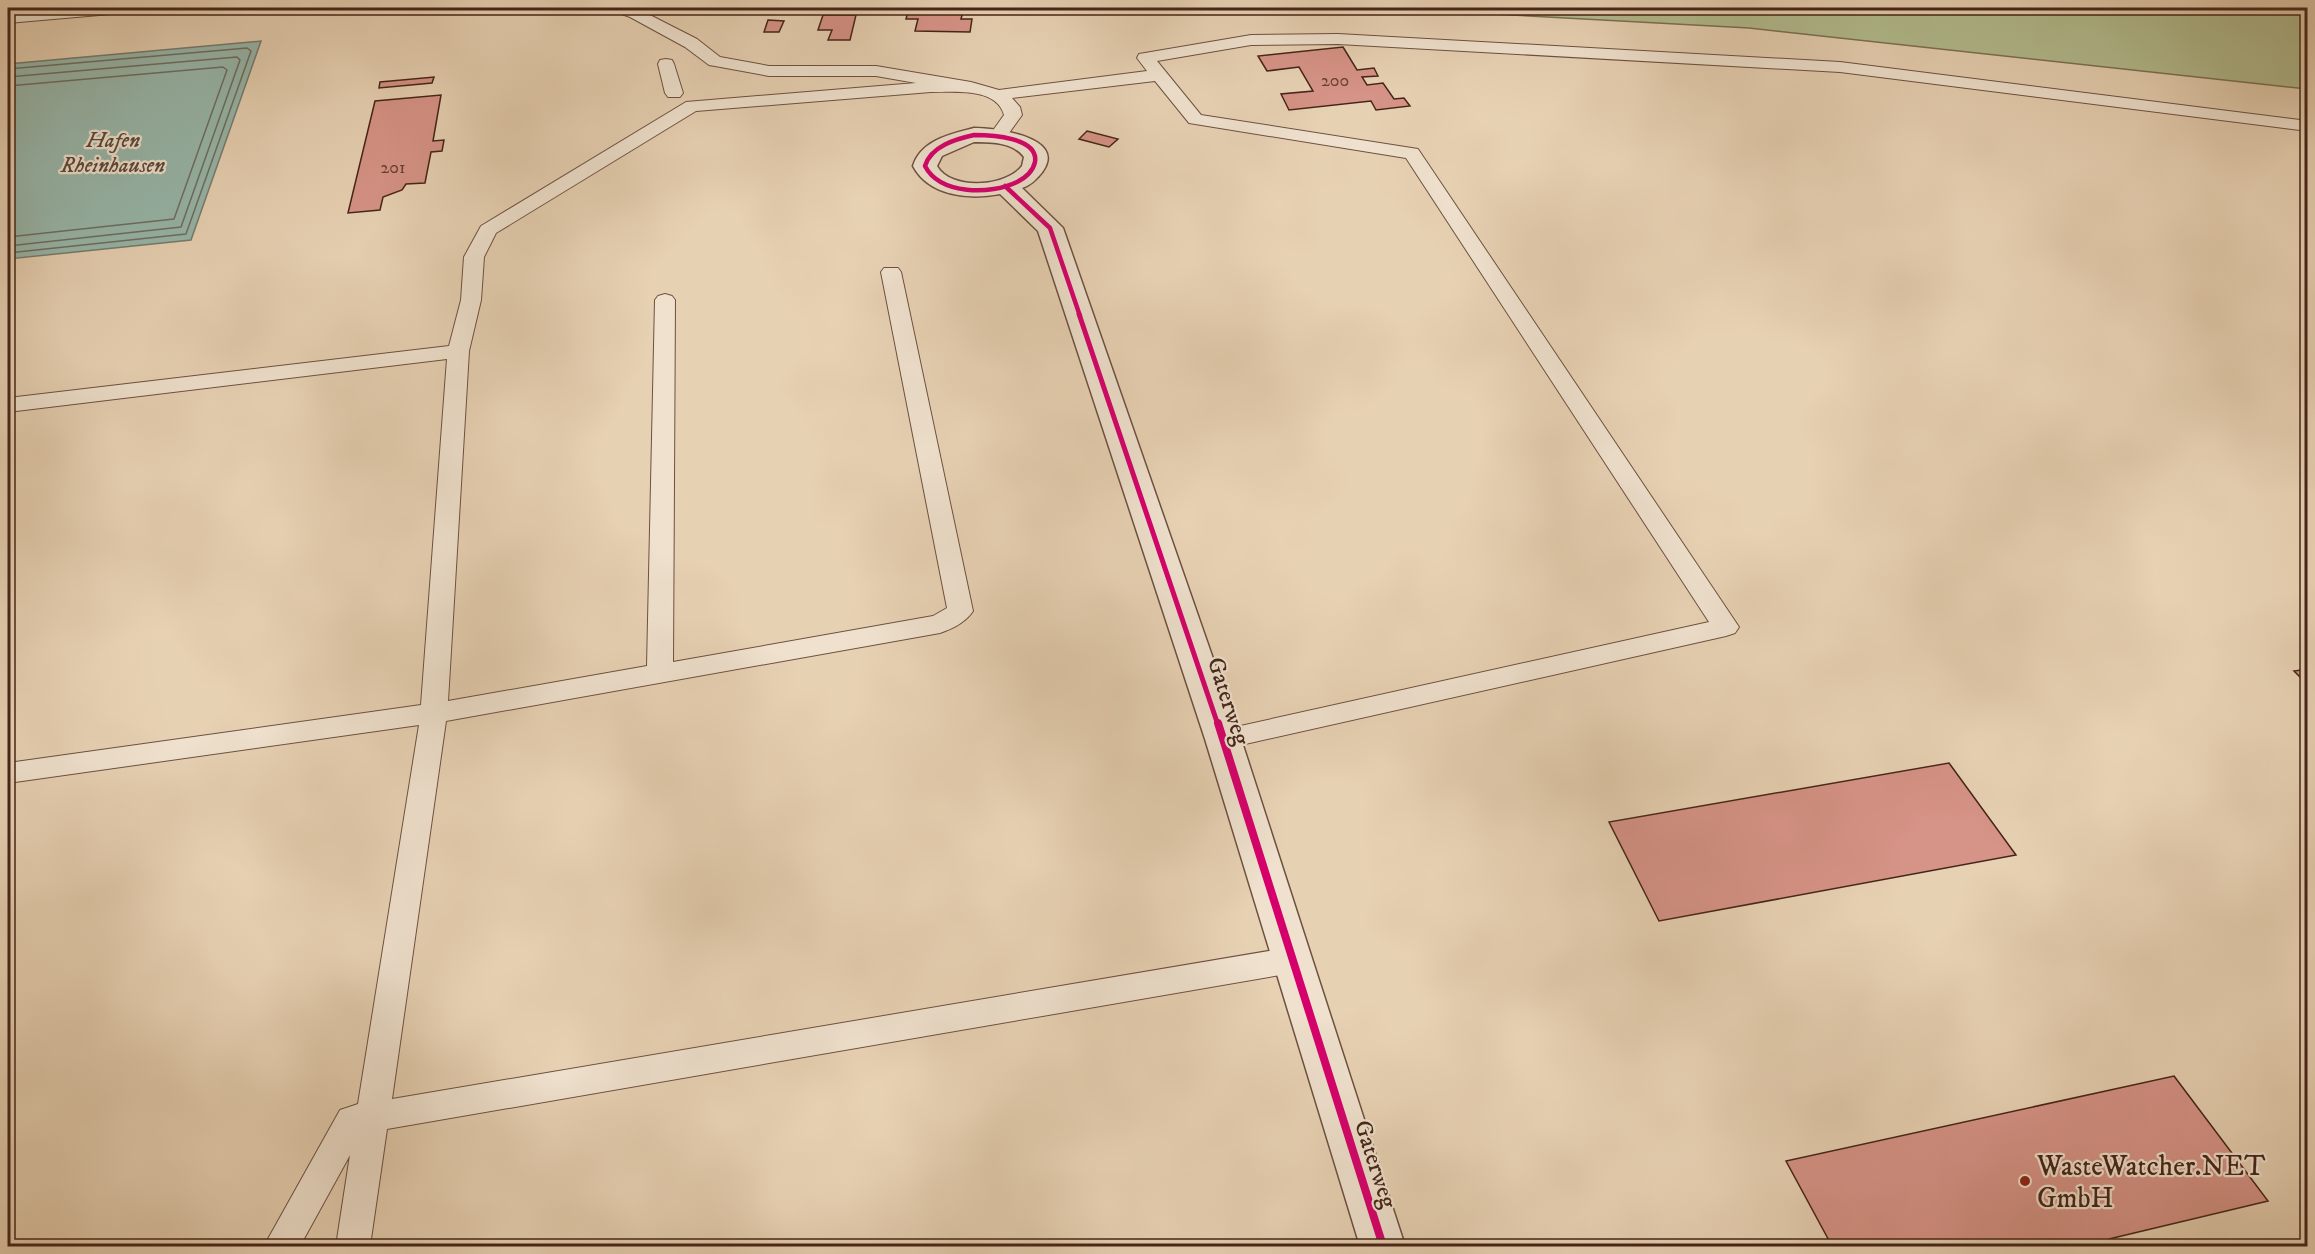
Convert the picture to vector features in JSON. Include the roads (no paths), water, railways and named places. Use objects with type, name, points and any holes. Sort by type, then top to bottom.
[{"type":"street","points":[[974,135],[998,136],[1020,142],[1029,148],[1034,156],[1035,164],[1029,173],[1005,186],[989,189],[955,187],[932,175],[927,167],[927,159],[933,150],[944,144],[974,135]]},
{"type":"street","name":"Gaterweg","points":[[1005,186],[1050,228],[1223,739],[1383,1246]]},
{"type":"lane","points":[[8,18],[122,8]]},
{"type":"lane","points":[[619,8],[636,14],[691,43],[715,61],[769,71],[876,71],[971,87],[998,95],[1160,75]]},
{"type":"lane","points":[[1223,739],[1726,627],[1412,153],[1195,119],[1145,58],[1251,40],[1338,39],[1840,67],[2307,126]]},
{"type":"lane","points":[[666,64],[675,93]]},
{"type":"lane","points":[[353,1246],[434,713],[458,351],[471,300],[474,257],[488,230],[692,106],[931,87],[971,87]]},
{"type":"lane","points":[[998,95],[1011,107],[1013,115],[998,136]]},
{"type":"lane","points":[[8,773],[434,713],[940,624],[960,611],[891,272]]},
{"type":"lane","points":[[660,673],[665,300]]},
{"type":"lane","points":[[8,405],[458,351]]},
{"type":"lane","points":[[281,1246],[352,1120],[1292,960]]},
{"type":"water","name":"Hafen Rheinhausen","points":[[261,41],[191,240],[8,259],[8,64]]},
{"type":"place","name":"WasteWatcher.NET GmbH","points":[[2025,1181]]}]
